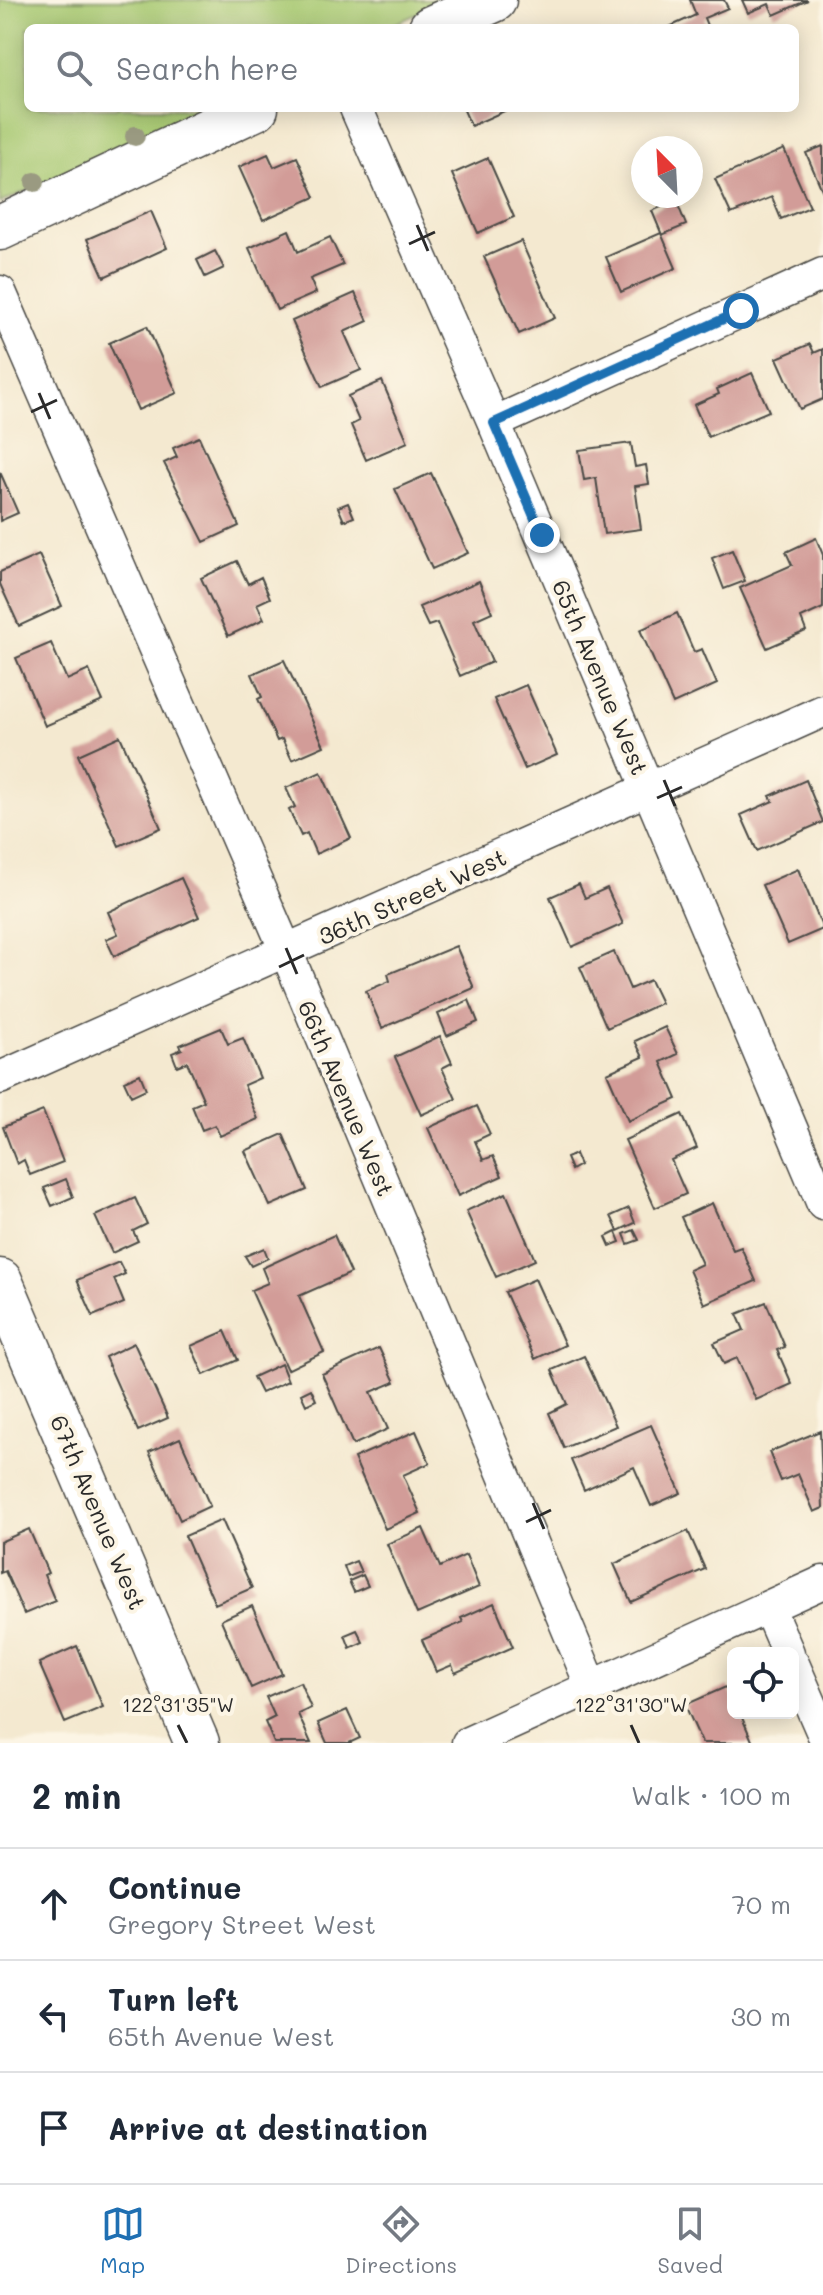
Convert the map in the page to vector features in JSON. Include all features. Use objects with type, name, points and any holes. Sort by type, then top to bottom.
[{"type":"street","points":[[440,24],[494,0]]},
{"type":"street","points":[[0,228],[247,112]]},
{"type":"street","name":"65th Avenue West","points":[[358,112],[494,423],[823,1204]]},
{"type":"street","points":[[494,423],[823,274]]},
{"type":"street","name":"66th Avenue West","points":[[0,292],[287,953],[592,1687]]},
{"type":"street","name":"36th Street West","points":[[0,1078],[287,953],[823,711]]},
{"type":"street","name":"67th Avenue West","points":[[0,1281],[197,1743]]},
{"type":"street","points":[[468,1743],[823,1582]]},
{"type":"street","points":[[768,1607],[785,1647]]},
{"type":"street","points":[[799,1678],[823,1733]]},
{"type":"green space","points":[[0,0],[447,0],[395,24],[24,24],[24,112],[201,112],[0,203]]},
{"type":"building","points":[[690,0],[724,0],[728,8],[704,18],[706,24],[676,24],[696,15]]},
{"type":"building","points":[[742,0],[808,0],[774,15],[769,4],[748,13]]},
{"type":"building","points":[[465,112],[502,112],[471,126]]},
{"type":"building","points":[[823,146],[823,192],[806,153]]},
{"type":"building","points":[[784,149],[810,207],[781,219],[772,197],[731,214],[715,179]]},
{"type":"building","points":[[268,154],[274,167],[297,157],[315,197],[263,220],[239,167]]},
{"type":"building","points":[[488,158],[514,217],[478,233],[452,174]]},
{"type":"building","points":[[679,208],[686,225],[662,235],[652,211]]},
{"type":"building","points":[[151,211],[167,248],[104,277],[87,239]]},
{"type":"building","points":[[289,230],[298,252],[330,237],[343,265],[310,279],[316,293],[277,310],[249,248]]},
{"type":"building","points":[[661,233],[676,268],[621,292],[606,257]]},
{"type":"building","points":[[521,241],[555,318],[519,334],[484,257]]},
{"type":"building","points":[[215,251],[224,268],[205,277],[197,260]]},
{"type":"building","points":[[355,293],[368,321],[344,332],[361,370],[322,387],[292,321]]},
{"type":"building","points":[[147,326],[177,393],[138,410],[109,343]]},
{"type":"building","points":[[810,344],[814,353],[823,349],[823,399],[800,409],[777,358]]},
{"type":"building","points":[[752,373],[769,411],[708,437],[694,405],[719,394],[717,389]]},
{"type":"building","points":[[382,381],[408,442],[366,460],[351,425],[359,421],[348,396]]},
{"type":"building","points":[[199,437],[239,526],[204,542],[164,463],[177,457],[173,448]]},
{"type":"building","points":[[631,443],[635,467],[646,465],[649,484],[635,486],[641,529],[604,534],[596,478],[584,480],[579,450]]},
{"type":"building","points":[[0,472],[18,513],[0,521]]},
{"type":"building","points":[[431,473],[468,553],[432,569],[395,489]]},
{"type":"building","points":[[348,503],[354,517],[344,521],[338,507]]},
{"type":"building","points":[[816,538],[823,555],[823,608],[801,618],[806,631],[767,648],[740,588],[792,565],[786,552]]},
{"type":"building","points":[[732,550],[745,581],[724,589],[712,558]]},
{"type":"building","points":[[39,555],[62,606],[19,626],[0,584],[0,572]]},
{"type":"building","points":[[237,561],[248,584],[261,577],[270,598],[257,604],[264,619],[228,636],[201,578]]},
{"type":"building","points":[[479,581],[492,612],[474,620],[492,662],[460,676],[437,623],[428,626],[419,607]]},
{"type":"building","points":[[677,613],[694,652],[702,649],[717,684],[673,704],[640,630]]},
{"type":"building","points":[[51,643],[67,680],[89,670],[103,701],[45,726],[16,658]]},
{"type":"building","points":[[284,660],[324,746],[292,760],[282,739],[277,741],[258,699],[262,697],[252,674]]},
{"type":"building","points":[[526,685],[557,755],[525,769],[494,699]]},
{"type":"building","points":[[120,736],[161,828],[119,846],[78,755]]},
{"type":"building","points":[[321,772],[351,838],[316,854],[307,833],[301,836],[289,810],[295,807],[286,788]]},
{"type":"building","points":[[806,780],[823,822],[757,851],[741,815],[773,801],[770,796]]},
{"type":"building","points":[[798,869],[823,929],[788,944],[762,885]]},
{"type":"building","points":[[181,878],[199,917],[114,956],[106,939],[118,934],[108,912]]},
{"type":"building","points":[[579,884],[585,898],[607,888],[623,924],[572,947],[550,897]]},
{"type":"building","points":[[456,946],[474,988],[382,1028],[366,991],[390,981],[388,974]]},
{"type":"building","points":[[614,952],[630,989],[650,980],[661,1003],[607,1028],[580,967]]},
{"type":"building","points":[[469,1000],[478,1022],[447,1036],[438,1014]]},
{"type":"building","points":[[665,1027],[678,1054],[661,1062],[677,1099],[628,1121],[607,1073],[643,1057],[635,1041]]},
{"type":"building","points":[[221,1028],[228,1044],[243,1038],[260,1078],[244,1085],[258,1119],[220,1136],[215,1125],[202,1130],[192,1106],[204,1101],[187,1062],[177,1066],[172,1053],[182,1049],[180,1045]]},
{"type":"building","points":[[440,1036],[452,1063],[442,1068],[456,1099],[421,1115],[395,1057]]},
{"type":"building","points":[[140,1074],[146,1089],[131,1096],[124,1081]]},
{"type":"building","points":[[477,1106],[490,1134],[475,1141],[483,1160],[493,1156],[502,1176],[458,1196],[428,1128]]},
{"type":"building","points":[[43,1111],[63,1162],[30,1175],[24,1160],[17,1164],[3,1127]]},
{"type":"building","points":[[682,1114],[697,1148],[671,1160],[686,1194],[655,1208],[625,1140]]},
{"type":"building","points":[[283,1134],[307,1190],[270,1206],[245,1151]]},
{"type":"building","points":[[575,1154],[580,1165],[571,1170],[566,1158]]},
{"type":"building","points":[[66,1179],[73,1197],[52,1206],[44,1188]]},
{"type":"building","points":[[506,1193],[535,1260],[496,1277],[466,1211]]},
{"type":"building","points":[[135,1198],[147,1224],[133,1231],[138,1241],[112,1253],[95,1216]]},
{"type":"building","points":[[712,1203],[733,1250],[741,1247],[756,1281],[704,1304],[689,1270],[702,1264],[681,1217]]},
{"type":"building","points":[[629,1208],[635,1223],[618,1231],[611,1216]]},
{"type":"building","points":[[634,1230],[639,1240],[628,1244],[624,1234]]},
{"type":"building","points":[[616,1232],[620,1242],[610,1246],[606,1237]]},
{"type":"building","points":[[334,1235],[351,1273],[299,1296],[324,1352],[287,1370],[251,1290],[268,1283],[262,1268]]},
{"type":"building","points":[[264,1248],[268,1258],[251,1266],[245,1256]]},
{"type":"building","points":[[119,1262],[125,1274],[114,1279],[124,1303],[93,1316],[77,1280]]},
{"type":"building","points":[[535,1279],[565,1345],[535,1359],[505,1292]]},
{"type":"building","points":[[766,1302],[785,1347],[777,1350],[792,1384],[756,1400],[737,1358],[724,1364],[714,1343],[744,1330],[737,1314]]},
{"type":"building","points":[[225,1331],[238,1360],[204,1375],[191,1346]]},
{"type":"building","points":[[134,1343],[168,1418],[138,1431],[105,1357]]},
{"type":"building","points":[[379,1348],[395,1382],[371,1392],[388,1429],[353,1445],[322,1374]]},
{"type":"building","points":[[584,1356],[616,1426],[564,1448],[549,1413],[567,1404],[552,1370]]},
{"type":"building","points":[[281,1364],[288,1381],[261,1393],[253,1377]]},
{"type":"building","points":[[311,1389],[316,1400],[306,1405],[301,1394]]},
{"type":"building","points":[[651,1425],[681,1493],[651,1506],[634,1467],[584,1490],[571,1460]]},
{"type":"building","points":[[416,1431],[430,1463],[403,1475],[420,1513],[385,1529],[354,1458]]},
{"type":"building","points":[[820,1431],[823,1508],[814,1512],[798,1474],[781,1481],[769,1452]]},
{"type":"building","points":[[180,1438],[210,1506],[180,1520],[149,1452]]},
{"type":"building","points":[[222,1520],[252,1588],[215,1604],[185,1536]]},
{"type":"building","points":[[423,1528],[440,1567],[466,1555],[479,1587],[417,1614],[387,1544]]},
{"type":"building","points":[[29,1529],[48,1573],[44,1575],[55,1601],[24,1614],[5,1571],[0,1573],[0,1542]]},
{"type":"building","points":[[688,1531],[705,1569],[631,1602],[614,1564]]},
{"type":"building","points":[[356,1561],[361,1572],[348,1577],[344,1566]]},
{"type":"building","points":[[363,1575],[368,1586],[354,1592],[349,1581]]},
{"type":"building","points":[[494,1603],[513,1647],[455,1673],[452,1665],[436,1672],[422,1640],[463,1622],[461,1618]]},
{"type":"building","points":[[252,1606],[282,1674],[251,1688],[221,1620]]},
{"type":"building","points":[[357,1630],[363,1642],[350,1648],[345,1635]]},
{"type":"building","points":[[77,1646],[103,1707],[65,1723],[39,1663]]},
{"type":"building","points":[[300,1682],[311,1708],[298,1714],[311,1743],[274,1743],[265,1722],[275,1717],[266,1697]]},
{"type":"building","points":[[727,1686],[727,1719],[743,1719],[753,1743],[702,1743],[685,1705]]},
{"type":"building","points":[[347,1710],[360,1738],[349,1743],[327,1743],[318,1723]]},
{"type":"route","points":[[542,535],[494,423],[741,311]]}]
